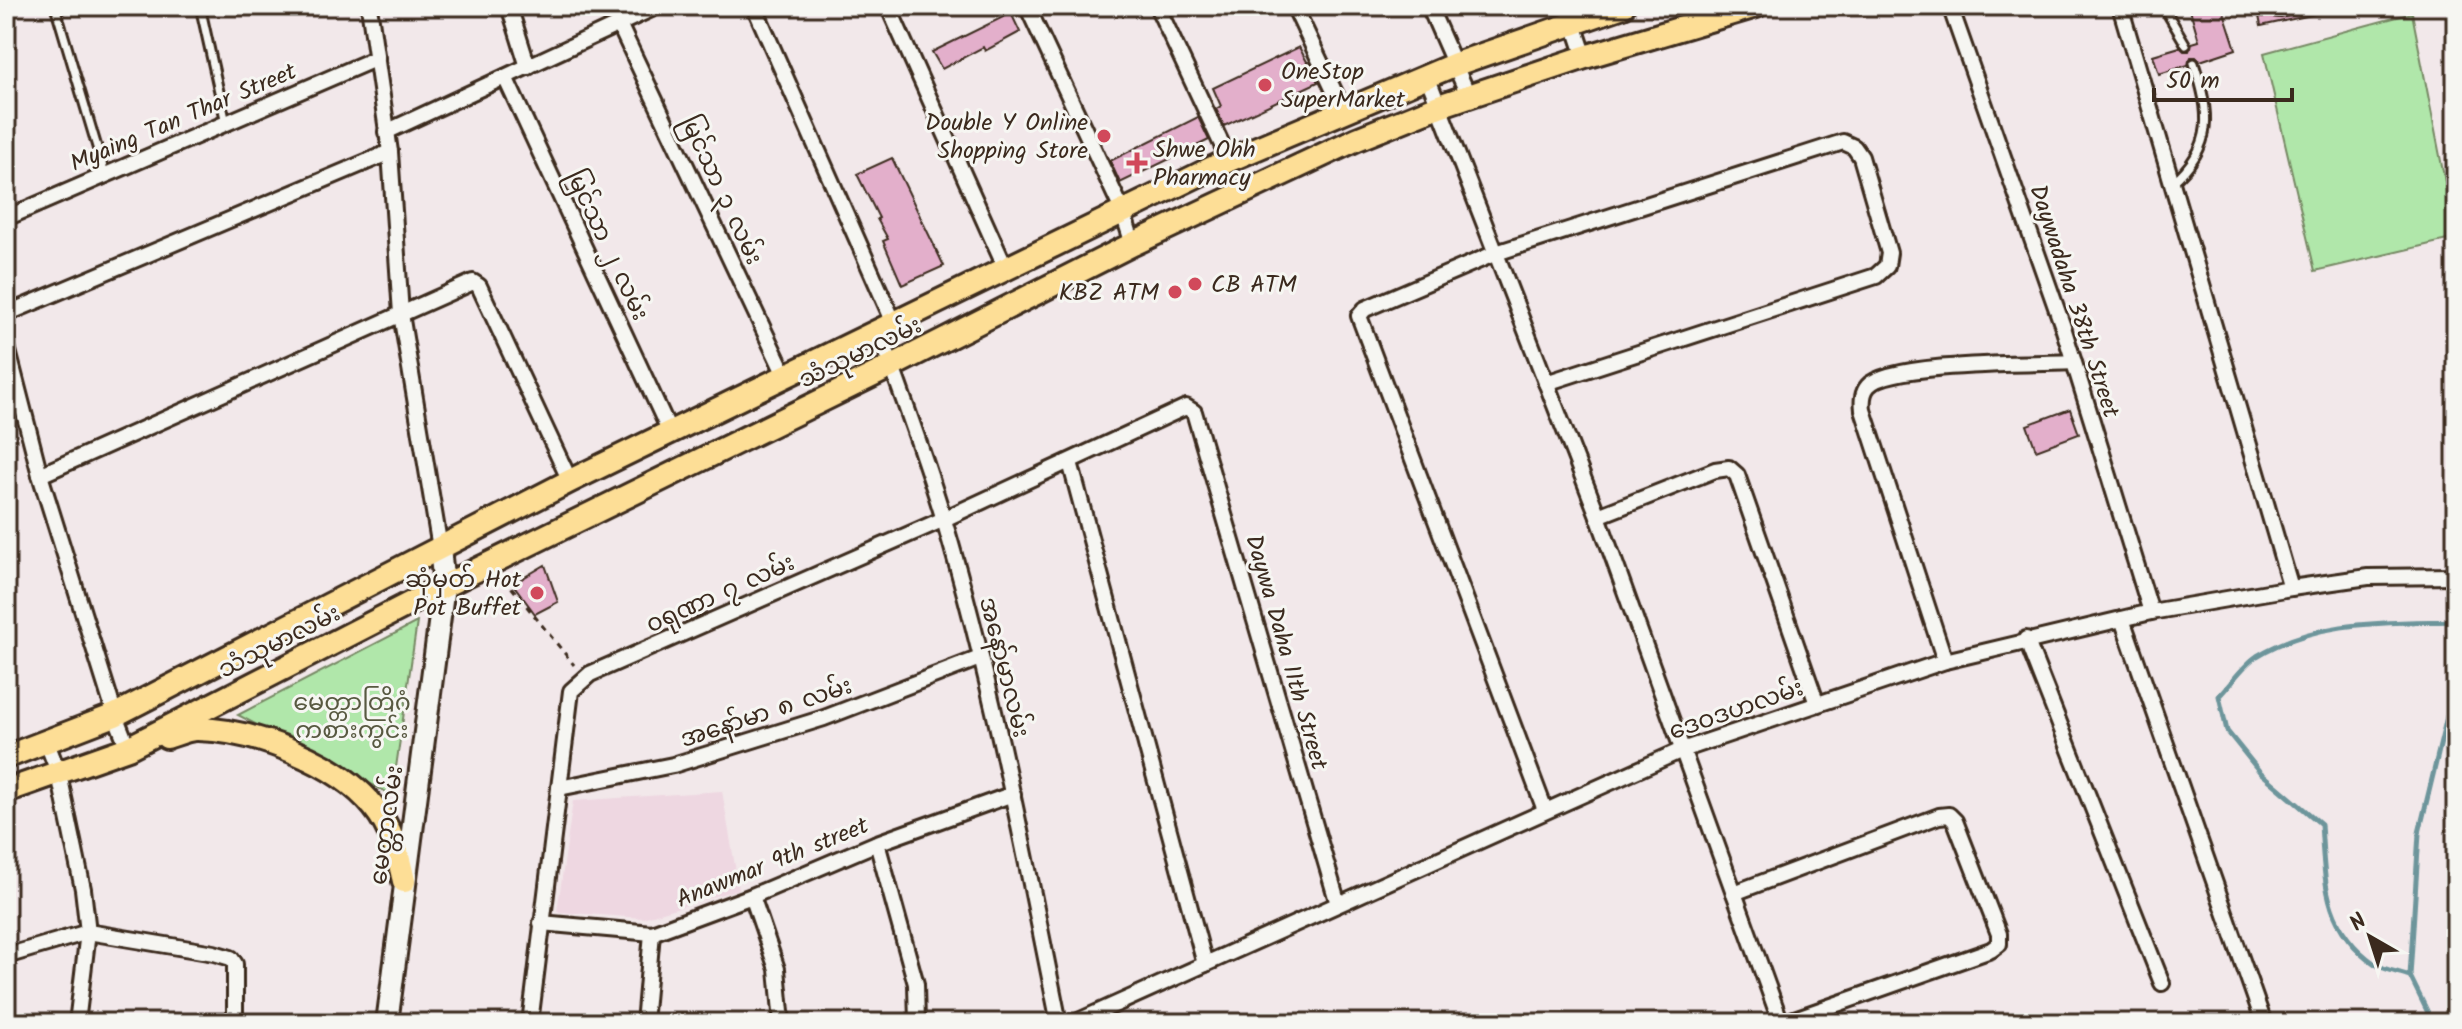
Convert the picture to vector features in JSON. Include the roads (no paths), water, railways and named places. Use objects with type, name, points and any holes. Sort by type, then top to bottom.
[{"type":"main road","name":"သံသုမာလမ်း","points":[[6,757],[115,715],[570,481],[1229,160],[1571,14],[1623,6]]},
{"type":"main road","name":"သံသုမာလမ်း","points":[[6,791],[128,748],[444,586],[1133,244],[1357,139],[1439,106],[1585,57],[1756,6]]},
{"type":"main road","points":[[678,429],[699,461]]},
{"type":"main road","name":"မေတ္တာလမ်း","points":[[387,1023],[444,586],[440,548]]},
{"type":"main road","points":[[128,748],[194,729],[245,734],[336,773],[373,805],[385,823],[396,844],[404,881]]},
{"type":"street","points":[[369,6],[390,152],[401,314],[440,548]]},
{"type":"street","points":[[509,6],[528,67]]},
{"type":"street","points":[[386,132],[619,24],[632,11],[658,6]]},
{"type":"street","name":"အနော်မာလမ်း","points":[[754,6],[887,327],[892,366],[944,519],[980,658],[1013,794],[1059,1023]]},
{"type":"street","points":[[888,6],[1005,267]]},
{"type":"street","points":[[1027,6],[1122,210],[1133,244]]},
{"type":"street","points":[[1157,6],[1229,160]]},
{"type":"street","points":[[1294,6],[1343,110]]},
{"type":"street","points":[[1429,6],[1469,97]]},
{"type":"street","name":"Daywadaha 38th Street","points":[[1950,6],[2074,362],[2151,612]]},
{"type":"street","points":[[2120,6],[2291,588]]},
{"type":"street","points":[[1571,14],[1585,57]]},
{"type":"street","name":"မြင်သာ ၃ လမ်း","points":[[619,24],[785,375]]},
{"type":"street","name":"Myaing Tan Thar Street","points":[[6,218],[377,58]]},
{"type":"street","points":[[1427,76],[1598,516],[1682,750],[1734,893],[1782,1023],[1991,950],[1999,944],[1999,934],[1955,821],[1949,815],[1939,816],[1734,893]]},
{"type":"street","name":"မြင်သာ ၂ လမ်း","points":[[505,77],[678,429]]},
{"type":"street","points":[[1545,810],[1359,316],[1365,309],[1496,253],[1843,142],[1854,147],[1861,157],[1889,253],[1887,266],[1876,276],[1546,383]]},
{"type":"street","points":[[6,314],[390,152]]},
{"type":"street","points":[[40,475],[473,282],[478,284],[570,481]]},
{"type":"street","points":[[6,343],[40,475],[128,748]]},
{"type":"street","points":[[1945,661],[1863,410],[1862,398],[1867,387],[1875,381],[1925,369],[2074,362]]},
{"type":"street","name":"၀ရုဏာ ၇ လမ်း","points":[[559,788],[571,691],[584,678],[944,519],[1186,407],[1194,412]]},
{"type":"street","name":"Daywa Daha 11th Street","points":[[1194,412],[1338,904]]},
{"type":"street","points":[[1070,462],[1205,964]]},
{"type":"street","points":[[1598,516],[1715,470],[1729,468],[1737,475],[1817,704]]},
{"type":"street","name":"ဒေဝဒဟလမ်း","points":[[1074,1023],[1682,750],[1945,661],[2026,639],[2151,612],[2291,588],[2368,577],[2455,576]]},
{"type":"street","points":[[2122,619],[2264,1023]]},
{"type":"street","points":[[2026,639],[2162,983]]},
{"type":"street","name":"အနော်မာ ၈ လမ်း","points":[[559,788],[688,761],[824,718],[980,658]]},
{"type":"street","points":[[47,743],[59,774],[83,889],[88,932],[77,1023]]},
{"type":"street","points":[[530,1023],[559,788]]},
{"type":"street","name":"Anawmar 9th street","points":[[541,923],[652,933],[752,896],[877,843],[1013,794]]},
{"type":"street","points":[[877,843],[916,984],[917,1023]]},
{"type":"street","points":[[752,896],[777,969],[782,1023]]},
{"type":"street","points":[[6,956],[88,932],[231,958],[237,971],[235,1023]]},
{"type":"street","points":[[644,1023],[652,933]]},
{"type":"lane","points":[[55,6],[105,174]]},
{"type":"lane","points":[[200,6],[226,123]]},
{"type":"lane","points":[[2163,6],[2186,45]]},
{"type":"lane","points":[[2260,6],[2261,10],[2270,13],[2301,6]]},
{"type":"lane","points":[[2172,183],[2196,157],[2206,128],[2206,99],[2194,63]]},
{"type":"waterway","points":[[2410,976],[2375,964],[2345,935],[2336,919],[2326,884],[2321,824],[2260,772],[2227,731],[2219,696],[2257,656],[2305,635],[2354,625],[2456,621]]},
{"type":"waterway","points":[[2433,1023],[2410,976],[2419,833],[2456,679]]},
{"type":"place","name":"OneStop SuperMarket","points":[[1265,85]]},
{"type":"place","name":"Double Y Online Shopping Store","points":[[1104,136]]},
{"type":"place","name":"Shwe Ohh Pharmacy","points":[[1137,163]]},
{"type":"place","name":"CB ATM","points":[[1195,284]]},
{"type":"place","name":"KBZ ATM","points":[[1175,292]]},
{"type":"place","name":"ဆုံမှတ် Hot Pot Buffet","points":[[537,593]]},
{"type":"park label","name":"မေတ္တာတြိဂံ ကစားကွင်း","points":[[352,716]]}]
